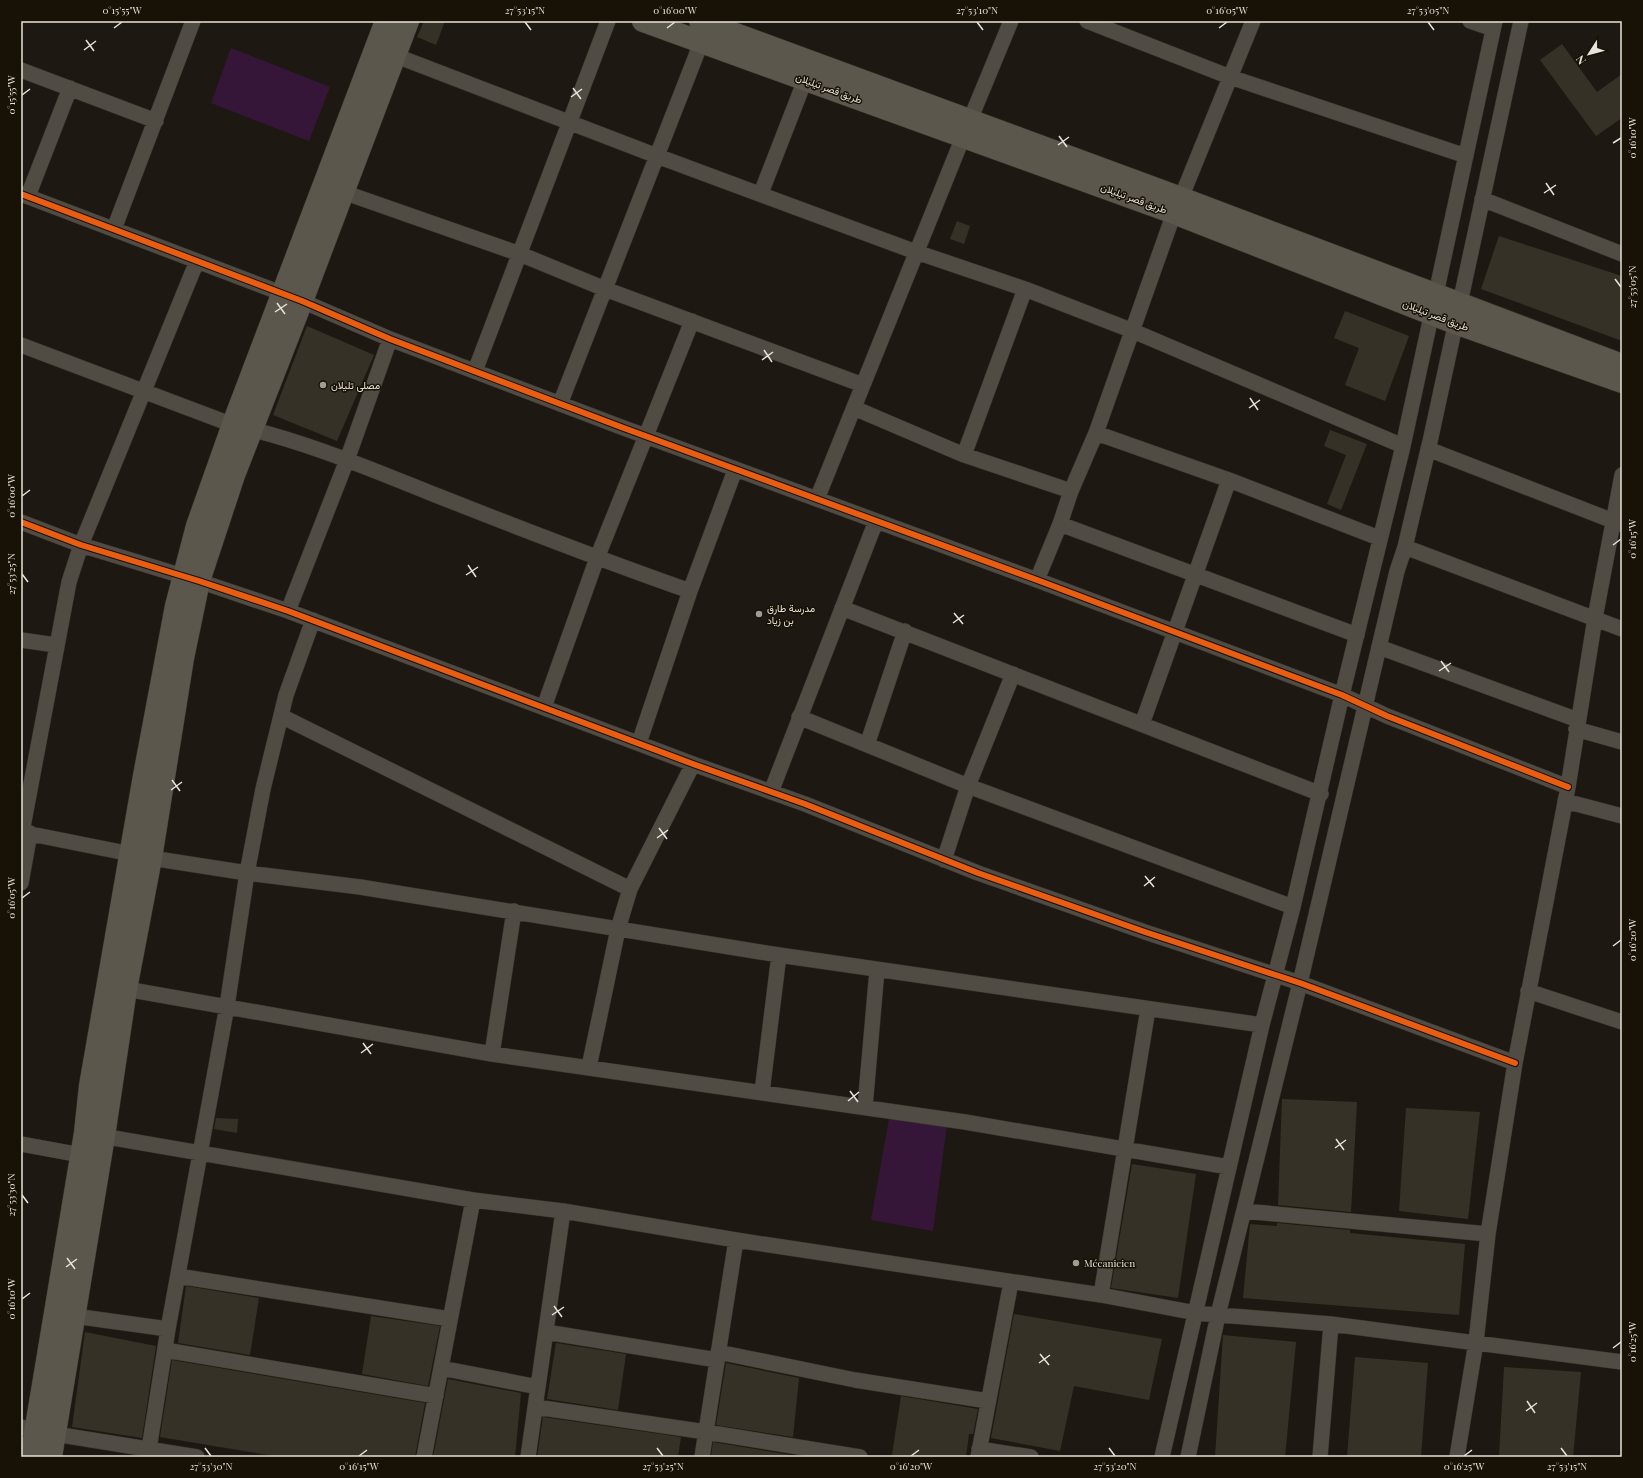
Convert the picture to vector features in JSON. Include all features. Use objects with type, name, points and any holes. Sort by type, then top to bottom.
[{"type":"main road","points":[[293,298],[343,192],[386,52],[386,21]]},
{"type":"main road","points":[[51,1457],[37,1430],[74,1316],[95,1135],[126,989],[141,856],[144,776],[191,578],[197,526],[243,427],[386,52],[408,21]]},
{"type":"main road","name":"طريق قصر تيليلان","points":[[643,21],[805,80],[966,128]]},
{"type":"main road","name":"طريق قصر تيليلان","points":[[700,21],[966,128],[1178,205],[1457,313],[1622,382]]},
{"type":"main road","name":"طريق قصر تيليلان","points":[[1457,313],[1622,365]]},
{"type":"main road","points":[[31,1457],[37,1430],[82,1155],[95,1135],[90,1086],[141,856]]},
{"type":"street","points":[[114,229],[193,21]]},
{"type":"street","points":[[475,371],[608,21]]},
{"type":"street","points":[[817,499],[966,128],[1011,21]]},
{"type":"street","points":[[1087,21],[1230,77],[1466,156]]},
{"type":"street","points":[[1037,580],[1060,524],[1071,491],[1096,433],[1178,205],[1253,21]]},
{"type":"street","points":[[1162,1457],[1262,1025],[1294,908],[1379,538],[1403,446],[1466,156],[1494,25],[1470,21]]},
{"type":"street","points":[[1188,1457],[1218,1315],[1300,983],[1397,571],[1405,548],[1428,449],[1521,21]]},
{"type":"street","points":[[560,404],[701,43]]},
{"type":"street","points":[[386,52],[657,156],[761,193],[916,252],[1025,290],[1133,331],[1403,446]]},
{"type":"street","points":[[21,70],[156,120]]},
{"type":"street","points":[[761,193],[805,80]]},
{"type":"street","points":[[70,88],[25,195],[293,298],[390,339],[560,404],[735,470],[1037,580],[1342,695],[1567,794],[1622,816]]},
{"type":"street","points":[[343,192],[520,254],[605,289],[863,385]]},
{"type":"street","points":[[1482,199],[1622,254]]},
{"type":"street","points":[[21,883],[24,832],[56,645],[69,582],[82,545],[197,261]]},
{"type":"street","points":[[964,455],[1025,290]]},
{"type":"street","points":[[544,707],[598,558],[645,435],[692,321]]},
{"type":"street","points":[[288,611],[347,460],[390,339]]},
{"type":"street","points":[[21,345],[243,427],[347,460],[598,558],[690,592]]},
{"type":"street","points":[[854,408],[964,455],[1071,491]]},
{"type":"street","points":[[1096,433],[1229,480],[1379,538]]},
{"type":"street","points":[[1428,449],[1617,523]]},
{"type":"street","points":[[639,743],[690,592],[735,470]]},
{"type":"street","points":[[1457,1457],[1476,1342],[1488,1234],[1515,1063],[1567,794],[1594,618],[1617,523],[1622,475]]},
{"type":"street","points":[[1142,724],[1229,480]]},
{"type":"street","points":[[770,792],[876,521]]},
{"type":"street","points":[[21,522],[82,545],[191,578],[313,620],[770,792],[944,860],[1145,932],[1300,983],[1515,1063]]},
{"type":"street","points":[[1060,524],[1195,576],[1357,635]]},
{"type":"street","points":[[1405,548],[1622,629]]},
{"type":"street","points":[[842,608],[905,631],[1320,794]]},
{"type":"street","points":[[149,1449],[168,1329],[202,1153],[227,1006],[247,873],[263,789],[286,695],[313,620]]},
{"type":"street","points":[[866,745],[905,631]]},
{"type":"street","points":[[21,640],[56,645]]},
{"type":"street","points":[[1379,647],[1622,742]]},
{"type":"street","points":[[944,860],[968,786],[1014,674]]},
{"type":"street","points":[[281,716],[630,889]]},
{"type":"street","points":[[800,717],[968,786],[1294,908]]},
{"type":"street","points":[[589,1067],[618,929],[630,889],[694,764]]},
{"type":"street","points":[[24,832],[141,856],[247,873],[360,887],[514,911],[637,933],[877,970],[1262,1025]]},
{"type":"street","points":[[492,1054],[514,911]]},
{"type":"street","points":[[762,1092],[779,955]]},
{"type":"street","points":[[865,1107],[877,970]]},
{"type":"street","points":[[126,989],[492,1054],[965,1122],[1229,1167]]},
{"type":"street","points":[[1528,991],[1622,1022]]},
{"type":"street","points":[[1101,1296],[1123,1150],[1148,1009]]},
{"type":"street","points":[[95,1135],[473,1200],[563,1211],[736,1240],[1101,1296],[1196,1313],[1331,1324],[1622,1362]]},
{"type":"street","points":[[21,1144],[82,1155]]},
{"type":"street","points":[[424,1457],[473,1200]]},
{"type":"street","points":[[528,1457],[563,1211]]},
{"type":"street","points":[[1244,1211],[1488,1234]]},
{"type":"street","points":[[702,1457],[736,1240]]},
{"type":"street","points":[[178,1276],[450,1319]]},
{"type":"street","points":[[1011,1282],[978,1453],[1031,1457]]},
{"type":"street","points":[[74,1316],[168,1329]]},
{"type":"street","points":[[1320,1457],[1331,1324]]},
{"type":"street","points":[[546,1332],[718,1356],[988,1401]]},
{"type":"street","points":[[165,1350],[436,1396]]},
{"type":"street","points":[[441,1368],[538,1387]]},
{"type":"street","points":[[536,1407],[706,1432],[860,1457]]},
{"type":"street","points":[[37,1430],[197,1457]]},
{"type":"shaded area","points":[[231,48],[330,87],[309,141],[211,103]]},
{"type":"shaded area","points":[[890,1113],[947,1124],[933,1231],[871,1220]]},
{"type":"building","points":[[424,21],[445,21],[436,45],[417,37]]},
{"type":"building","points":[[1562,44],[1597,92],[1622,74],[1622,118],[1596,136],[1540,60]]},
{"type":"building","points":[[957,221],[970,226],[964,244],[950,239]]},
{"type":"building","points":[[1499,236],[1622,276],[1622,341],[1481,289]]},
{"type":"building","points":[[1345,311],[1409,336],[1385,401],[1345,385],[1359,348],[1334,338]]},
{"type":"building","name":"مصلى تليلان","points":[[307,326],[374,355],[337,441],[273,415]]},
{"type":"building","points":[[1330,430],[1367,444],[1341,510],[1327,504],[1346,455],[1324,446]]},
{"type":"building","points":[[1282,1099],[1357,1102],[1351,1212],[1278,1205]]},
{"type":"building","points":[[1406,1108],[1480,1112],[1468,1219],[1399,1211]]},
{"type":"building","points":[[216,1118],[238,1119],[237,1133],[214,1129]]},
{"type":"building","points":[[1132,1164],[1196,1174],[1178,1298],[1111,1288]]},
{"type":"building","points":[[1277,1223],[1350,1230],[1350,1233],[1465,1244],[1459,1315],[1243,1298],[1250,1224],[1277,1226]]},
{"type":"building","points":[[186,1286],[259,1298],[250,1355],[178,1343]]},
{"type":"building","points":[[1014,1314],[1162,1339],[1149,1400],[1074,1386],[1060,1451],[991,1438]]},
{"type":"building","points":[[371,1316],[440,1326],[428,1386],[362,1374]]},
{"type":"building","points":[[85,1332],[156,1346],[142,1438],[72,1427]]},
{"type":"building","points":[[1223,1335],[1296,1342],[1285,1457],[1215,1457]]},
{"type":"building","points":[[556,1343],[626,1354],[618,1410],[547,1399]]},
{"type":"building","points":[[1355,1357],[1428,1363],[1421,1457],[1347,1457]]},
{"type":"building","points":[[172,1360],[425,1403],[415,1457],[280,1457],[160,1437]]},
{"type":"building","points":[[726,1363],[799,1378],[793,1437],[716,1425]]},
{"type":"building","points":[[1504,1367],[1581,1372],[1573,1457],[1499,1457]]},
{"type":"building","points":[[448,1379],[521,1393],[515,1457],[433,1457]]},
{"type":"building","points":[[901,1396],[978,1409],[973,1434],[969,1434],[966,1457],[906,1457],[892,1455]]},
{"type":"building","points":[[543,1417],[681,1437],[678,1457],[537,1457]]},
{"type":"building","points":[[713,1442],[791,1455],[791,1457],[711,1457]]},
{"type":"cycle path","points":[[21,194],[302,301],[390,339],[621,427],[1037,580],[1342,695],[1387,716],[1568,787]]},
{"type":"cycle path","points":[[21,522],[81,545],[199,581],[288,611],[693,764],[805,804],[978,873],[1145,932],[1300,983],[1515,1063]]},
{"type":"place","name":"مصلى تليلان","points":[[323,385]]},
{"type":"place","name":"مدرسة طارق بن زياد","points":[[759,614]]},
{"type":"place","name":"Mécanicien","points":[[1076,1263]]}]
